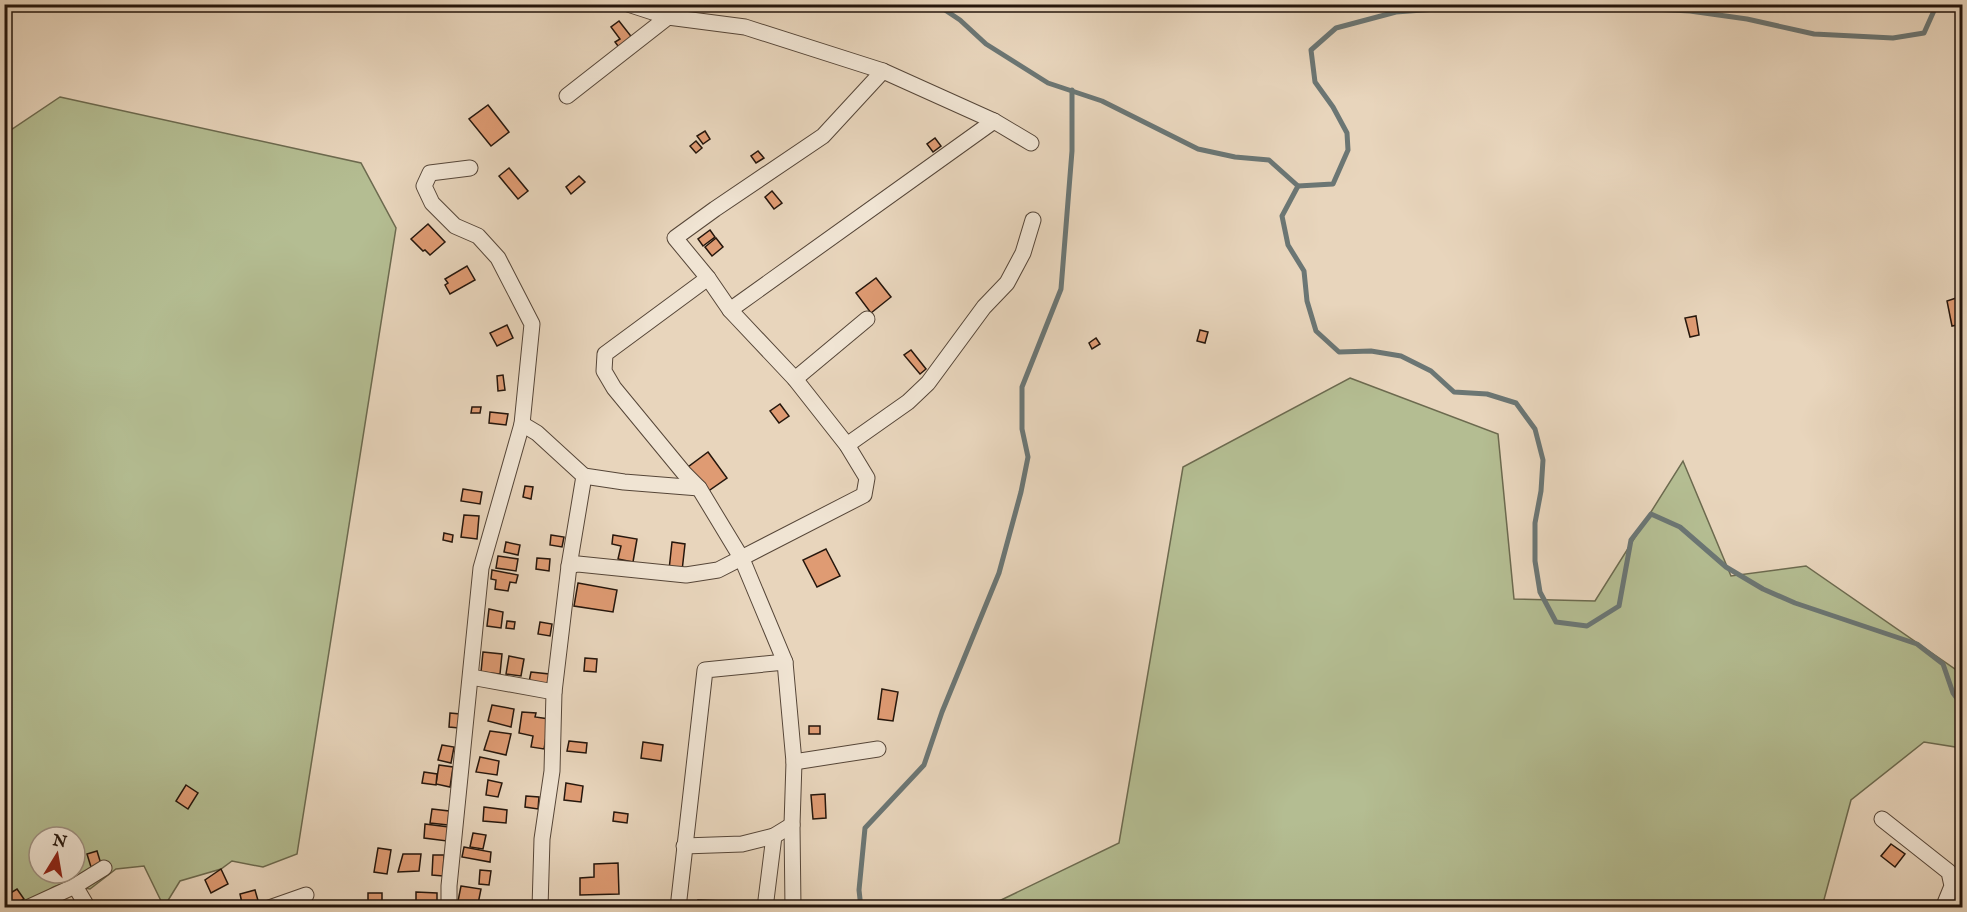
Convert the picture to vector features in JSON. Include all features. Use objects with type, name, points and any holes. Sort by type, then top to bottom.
[{"type":"street","points":[[628,4],[668,17],[745,27],[883,70],[994,121],[1031,142]]},
{"type":"street","points":[[567,96],[668,17]]},
{"type":"street","points":[[569,566],[578,564],[686,575],[718,570],[864,495],[867,478],[847,445],[795,379],[730,310],[708,278],[675,238],[823,136],[883,70]]},
{"type":"street","points":[[730,310],[994,121]]},
{"type":"street","points":[[449,908],[449,886],[481,567],[522,424],[532,324],[498,258],[478,236],[455,226],[432,203],[424,186],[430,173],[470,168]]},
{"type":"street","points":[[847,445],[908,402],[928,383],[984,307],[1007,283],[1023,253],[1033,220]]},
{"type":"street","points":[[708,278],[605,354],[604,371],[614,388],[699,488],[742,559],[785,662],[794,762],[793,908]]},
{"type":"street","points":[[795,379],[867,319]]},
{"type":"street","points":[[522,424],[537,433],[584,476],[624,482],[699,488]]},
{"type":"street","points":[[540,908],[542,839],[552,771],[554,692],[569,566],[584,476]]},
{"type":"street","points":[[678,908],[705,670],[785,662]]},
{"type":"street","points":[[471,677],[554,692]]},
{"type":"street","points":[[794,762],[879,749]]},
{"type":"street","points":[[1882,819],[1949,872],[1952,886],[1943,908]]},
{"type":"street","points":[[684,846],[742,844],[774,837],[792,825]]},
{"type":"street","points":[[765,908],[774,837]]},
{"type":"street","points":[[27,908],[75,886],[104,868]]},
{"type":"street","points":[[75,886],[88,908]]},
{"type":"street","points":[[269,908],[306,895]]},
{"type":"green space","points":[[60,97],[361,163],[396,228],[297,854],[263,867],[232,861],[221,869],[180,881],[164,907],[144,866],[116,869],[90,889],[71,885],[87,885],[87,825],[27,825],[27,885],[64,885],[46,892],[35,907],[5,908],[5,134]]},
{"type":"green space","points":[[1350,378],[1498,434],[1514,599],[1595,601],[1683,461],[1731,576],[1806,566],[1962,674],[1962,748],[1924,742],[1851,800],[1822,907],[1000,907],[999,901],[1119,843],[1183,467]]},
{"type":"building","points":[[619,21],[634,40],[621,50],[615,42],[620,39],[611,27]]},
{"type":"building","points":[[488,105],[509,132],[491,146],[469,119]]},
{"type":"building","points":[[705,131],[710,139],[703,144],[697,136]]},
{"type":"building","points":[[935,138],[941,146],[933,152],[927,144]]},
{"type":"building","points":[[696,141],[702,148],[696,153],[690,146]]},
{"type":"building","points":[[758,151],[764,158],[756,163],[751,156]]},
{"type":"building","points":[[509,168],[528,191],[518,199],[499,176]]},
{"type":"building","points":[[579,176],[585,182],[571,194],[566,187]]},
{"type":"building","points":[[772,191],[782,203],[774,209],[765,197]]},
{"type":"building","points":[[428,224],[445,242],[430,255],[411,239]]},
{"type":"building","points":[[710,230],[715,237],[703,246],[698,239]]},
{"type":"building","points":[[716,238],[723,247],[712,256],[705,247]]},
{"type":"building","points":[[467,266],[475,280],[450,294],[445,285],[448,283],[445,279]]},
{"type":"building","points":[[876,278],[891,297],[871,313],[856,293]]},
{"type":"building","points":[[1962,296],[1962,324],[1952,326],[1947,301]]},
{"type":"building","points":[[1696,316],[1699,335],[1690,337],[1685,318]]},
{"type":"building","points":[[507,325],[513,338],[497,346],[490,333]]},
{"type":"building","points":[[1200,330],[1208,332],[1205,343],[1197,341]]},
{"type":"building","points":[[1096,338],[1100,344],[1092,349],[1089,343]]},
{"type":"building","points":[[911,350],[926,369],[920,374],[904,355]]},
{"type":"building","points":[[503,375],[505,390],[498,391],[497,376]]},
{"type":"building","points":[[780,404],[789,416],[779,423],[770,411]]},
{"type":"building","points":[[472,407],[481,407],[480,413],[471,413]]},
{"type":"building","points":[[490,412],[508,414],[506,425],[489,423]]},
{"type":"building","points":[[708,452],[727,478],[707,492],[688,467]]},
{"type":"building","points":[[525,486],[533,487],[531,499],[523,497]]},
{"type":"building","points":[[463,489],[482,492],[480,504],[461,501]]},
{"type":"building","points":[[464,515],[479,516],[477,539],[461,537]]},
{"type":"building","points":[[444,533],[453,535],[452,542],[443,540]]},
{"type":"building","points":[[551,535],[564,537],[562,547],[550,545]]},
{"type":"building","points":[[613,535],[637,539],[633,562],[618,559],[621,546],[612,544]]},
{"type":"building","points":[[506,542],[520,545],[518,555],[504,552]]},
{"type":"building","points":[[672,542],[685,544],[682,571],[669,570]]},
{"type":"building","points":[[826,549],[840,576],[817,587],[803,560]]},
{"type":"building","points":[[498,556],[518,559],[516,571],[496,568]]},
{"type":"building","points":[[537,558],[550,559],[549,571],[536,569]]},
{"type":"building","points":[[492,570],[518,575],[516,583],[510,582],[508,591],[495,589],[496,580],[491,579]]},
{"type":"building","points":[[578,583],[617,590],[613,612],[574,606]]},
{"type":"building","points":[[489,609],[503,612],[501,628],[487,626]]},
{"type":"building","points":[[507,621],[515,622],[514,629],[506,628]]},
{"type":"building","points":[[540,622],[552,624],[550,636],[538,634]]},
{"type":"building","points":[[483,652],[502,654],[500,674],[481,672]]},
{"type":"building","points":[[509,656],[524,659],[521,676],[506,674]]},
{"type":"building","points":[[585,658],[597,659],[596,672],[584,671]]},
{"type":"building","points":[[531,672],[549,674],[547,685],[529,682]]},
{"type":"building","points":[[882,689],[898,692],[893,721],[878,719]]},
{"type":"building","points":[[492,705],[514,709],[511,727],[488,721]]},
{"type":"building","points":[[522,712],[536,713],[535,717],[549,719],[544,749],[531,747],[533,736],[519,733]]},
{"type":"building","points":[[450,713],[460,714],[459,728],[449,727]]},
{"type":"building","points":[[809,726],[820,726],[820,734],[809,734]]},
{"type":"building","points":[[490,731],[511,734],[506,755],[484,750]]},
{"type":"building","points":[[569,741],[587,743],[586,753],[567,751]]},
{"type":"building","points":[[643,742],[663,745],[661,761],[641,758]]},
{"type":"building","points":[[442,745],[454,747],[451,763],[438,760]]},
{"type":"building","points":[[480,757],[499,761],[497,775],[476,772]]},
{"type":"building","points":[[439,765],[453,767],[450,787],[436,784]]},
{"type":"building","points":[[424,772],[437,774],[436,785],[422,783]]},
{"type":"building","points":[[488,780],[502,783],[498,797],[486,795]]},
{"type":"building","points":[[566,783],[583,786],[581,802],[564,800]]},
{"type":"building","points":[[186,785],[198,793],[188,809],[176,801]]},
{"type":"building","points":[[825,794],[826,818],[813,819],[811,795]]},
{"type":"building","points":[[526,796],[539,797],[538,809],[525,807]]},
{"type":"building","points":[[484,807],[507,810],[506,823],[483,821]]},
{"type":"building","points":[[432,809],[449,811],[448,825],[430,823]]},
{"type":"building","points":[[614,812],[628,814],[627,823],[613,821]]},
{"type":"building","points":[[425,824],[449,827],[447,841],[424,838]]},
{"type":"building","points":[[473,833],[486,835],[483,849],[470,847]]},
{"type":"building","points":[[1891,844],[1905,854],[1895,867],[1881,856]]},
{"type":"building","points":[[464,847],[491,852],[490,862],[462,857]]},
{"type":"building","points":[[378,848],[391,850],[387,874],[374,872]]},
{"type":"building","points":[[97,851],[101,864],[91,867],[87,854]]},
{"type":"building","points":[[403,854],[421,854],[419,871],[398,872]]},
{"type":"building","points":[[433,855],[444,855],[443,876],[432,875]]},
{"type":"building","points":[[618,863],[619,894],[580,895],[580,878],[594,877],[594,864]]},
{"type":"building","points":[[221,869],[228,884],[211,893],[205,880]]},
{"type":"building","points":[[480,870],[491,871],[489,885],[479,884]]},
{"type":"building","points":[[461,886],[481,889],[478,904],[458,901]]},
{"type":"building","points":[[17,889],[24,899],[10,908],[4,897]]},
{"type":"building","points":[[255,890],[259,904],[252,908],[243,908],[240,894]]},
{"type":"building","points":[[416,892],[437,893],[437,908],[416,908]]},
{"type":"building","points":[[368,893],[382,893],[382,908],[368,908]]},
{"type":"building","points":[[698,900],[723,901],[723,908],[698,908]]},
{"type":"building","points":[[553,904],[570,905],[570,908],[553,908]]},
{"type":"waterway","points":[[936,4],[960,20],[986,44],[1048,83],[1102,101],[1198,149],[1235,157],[1269,160],[1298,186],[1333,184],[1348,150],[1347,133],[1333,107],[1315,82],[1311,50],[1336,28],[1396,12],[1502,4]]},
{"type":"waterway","points":[[1619,4],[1635,8],[1690,11],[1747,19],[1814,34],[1893,38],[1924,33],[1937,4]]},
{"type":"waterway","points":[[861,908],[859,890],[865,828],[924,765],[942,712],[999,573],[1021,492],[1028,457],[1022,429],[1022,387],[1061,289],[1072,151],[1072,90]]},
{"type":"waterway","points":[[1298,186],[1282,216],[1288,245],[1304,271],[1307,301],[1316,331],[1339,352],[1371,351],[1401,356],[1431,371],[1454,392],[1487,394],[1516,403],[1535,429],[1543,460],[1541,491],[1535,523],[1535,561],[1540,592],[1556,622],[1587,626],[1619,606],[1631,540],[1651,514],[1680,527],[1726,567],[1763,589],[1795,603],[1917,644],[1943,664],[1953,693],[1962,705]]}]
